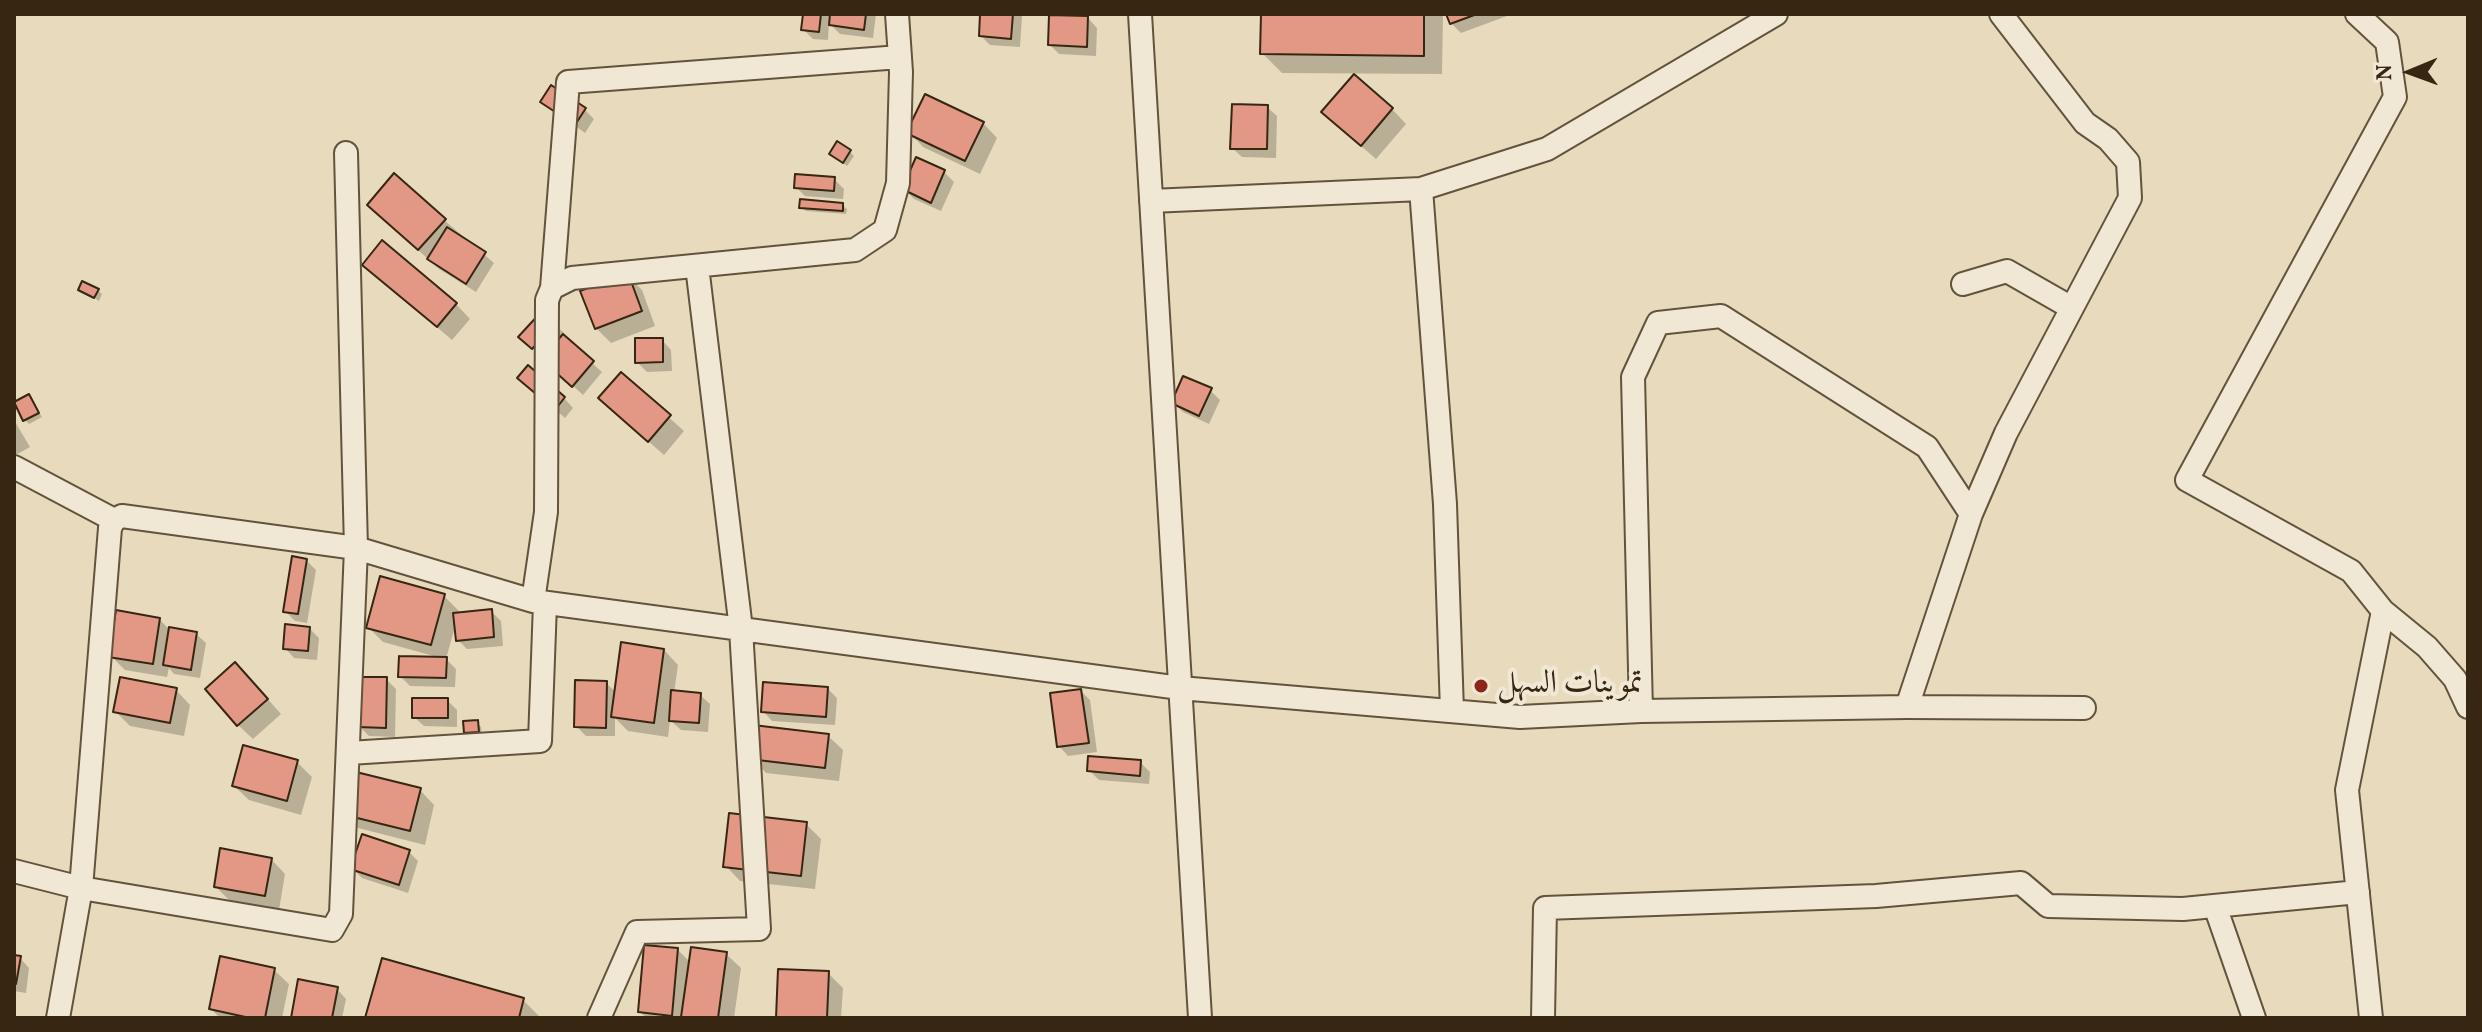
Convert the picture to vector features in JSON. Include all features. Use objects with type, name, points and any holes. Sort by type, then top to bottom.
[{"type":"street","points":[[552,288],[572,278],[855,250],[885,230],[898,183],[900,57],[897,14]]},
{"type":"street","points":[[1140,14],[1200,1018]]},
{"type":"street","points":[[1151,201],[1421,189],[1547,149],[1776,14]]},
{"type":"street","points":[[1907,707],[1971,514],[2006,433],[2130,198],[2128,162],[2108,139],[2085,123],[2001,14]]},
{"type":"street","points":[[2357,14],[2387,42],[2395,97],[2187,480],[2351,571],[2383,611],[2427,647],[2455,679],[2468,707]]},
{"type":"street","points":[[349,753],[540,741],[539,602],[546,512],[547,300],[552,288],[568,82],[900,57]]},
{"type":"street","points":[[14,871],[81,888],[332,930],[341,914],[356,548],[346,153]]},
{"type":"street","points":[[1421,189],[1445,504],[1452,711]]},
{"type":"street","points":[[599,1018],[637,932],[759,929],[741,629],[697,266]]},
{"type":"street","points":[[1963,284],[2007,271],[2070,307]]},
{"type":"street","points":[[1641,711],[1633,377],[1658,323],[1721,316],[1927,447],[1971,514]]},
{"type":"street","points":[[14,467],[114,520]]},
{"type":"street","points":[[58,1018],[81,888],[110,528],[114,520],[122,516],[356,548],[539,602],[1180,688],[1520,717],[1641,711],[2084,708]]},
{"type":"street","points":[[2371,1018],[2347,790],[2383,611]]},
{"type":"street","points":[[1543,1018],[1545,908],[1876,896],[2021,883],[2048,906],[2183,909],[2358,892]]},
{"type":"street","points":[[2215,906],[2254,1018]]},
{"type":"building","points":[[803,14],[821,14],[819,32],[801,30]]},
{"type":"building","points":[[830,14],[866,14],[864,30],[829,25]]},
{"type":"building","points":[[980,14],[1013,14],[1011,39],[979,36]]},
{"type":"building","points":[[1261,14],[1424,14],[1424,56],[1260,54]]},
{"type":"building","points":[[1446,14],[1477,14],[1450,24]]},
{"type":"building","points":[[1049,15],[1088,16],[1087,47],[1048,45]]},
{"type":"building","points":[[1354,74],[1393,108],[1361,146],[1321,112]]},
{"type":"building","points":[[551,85],[586,108],[575,125],[540,102]]},
{"type":"building","points":[[925,94],[984,122],[965,161],[906,133]]},
{"type":"building","points":[[1232,104],[1268,105],[1267,149],[1230,149]]},
{"type":"building","points":[[837,141],[851,150],[843,163],[829,154]]},
{"type":"building","points":[[916,157],[945,170],[931,203],[902,189]]},
{"type":"building","points":[[394,173],[446,219],[418,250],[367,205]]},
{"type":"building","points":[[795,174],[835,177],[834,191],[794,188]]},
{"type":"building","points":[[800,199],[843,203],[843,211],[799,208]]},
{"type":"building","points":[[447,227],[486,252],[466,284],[427,259]]},
{"type":"building","points":[[382,240],[457,303],[437,327],[362,265]]},
{"type":"building","points":[[628,273],[642,311],[595,329],[580,291]]},
{"type":"building","points":[[82,281],[99,289],[94,298],[78,290]]},
{"type":"building","points":[[542,311],[556,323],[532,349],[518,337]]},
{"type":"building","points":[[563,334],[594,361],[572,387],[541,359]]},
{"type":"building","points":[[635,338],[663,338],[663,362],[635,363]]},
{"type":"building","points":[[528,365],[565,397],[555,410],[517,378]]},
{"type":"building","points":[[621,372],[671,415],[648,442],[598,398]]},
{"type":"building","points":[[1183,376],[1212,388],[1199,416],[1171,403]]},
{"type":"building","points":[[29,394],[39,413],[23,421],[14,402]]},
{"type":"building","points":[[292,556],[307,559],[298,614],[283,612]]},
{"type":"building","points":[[380,576],[445,594],[431,645],[366,628]]},
{"type":"building","points":[[492,609],[494,637],[456,641],[453,613]]},
{"type":"building","points":[[116,610],[160,618],[153,664],[108,657]]},
{"type":"building","points":[[285,624],[310,627],[308,651],[283,649]]},
{"type":"building","points":[[169,627],[197,632],[191,670],[163,665]]},
{"type":"building","points":[[621,642],[664,649],[654,723],[611,717]]},
{"type":"building","points":[[399,656],[447,657],[446,678],[398,677]]},
{"type":"building","points":[[235,662],[268,699],[237,726],[205,689]]},
{"type":"building","points":[[120,677],[177,688],[170,723],[113,712]]},
{"type":"building","points":[[359,677],[387,677],[386,728],[358,727]]},
{"type":"building","points":[[575,680],[607,681],[606,728],[574,727]]},
{"type":"building","points":[[763,682],[828,687],[826,717],[761,712]]},
{"type":"building","points":[[1081,689],[1089,743],[1057,747],[1050,693]]},
{"type":"building","points":[[671,690],[701,693],[699,723],[669,721]]},
{"type":"building","points":[[412,698],[448,698],[448,718],[412,718]]},
{"type":"building","points":[[478,720],[479,732],[464,733],[463,721]]},
{"type":"building","points":[[753,725],[829,734],[825,768],[749,759]]},
{"type":"building","points":[[243,745],[298,760],[287,801],[232,786]]},
{"type":"building","points":[[1088,756],[1141,760],[1140,776],[1087,771]]},
{"type":"building","points":[[352,771],[421,788],[410,831],[341,814]]},
{"type":"building","points":[[729,813],[807,822],[801,876],[723,867]]},
{"type":"building","points":[[362,834],[410,850],[399,885],[350,869]]},
{"type":"building","points":[[220,848],[272,858],[265,896],[214,887]]},
{"type":"building","points":[[644,945],[678,948],[672,1016],[638,1012]]},
{"type":"building","points":[[691,947],[727,952],[718,1018],[681,1017]]},
{"type":"building","points":[[14,955],[21,956],[16,984],[14,984]]},
{"type":"building","points":[[220,956],[275,968],[265,1018],[209,1009]]},
{"type":"building","points":[[382,958],[524,998],[519,1018],[365,1018]]},
{"type":"building","points":[[778,969],[829,971],[827,1018],[776,1018]]},
{"type":"building","points":[[298,979],[338,987],[332,1018],[291,1018]]},
{"type":"place","name":"تموينات السهل","points":[[1481,686]]}]
